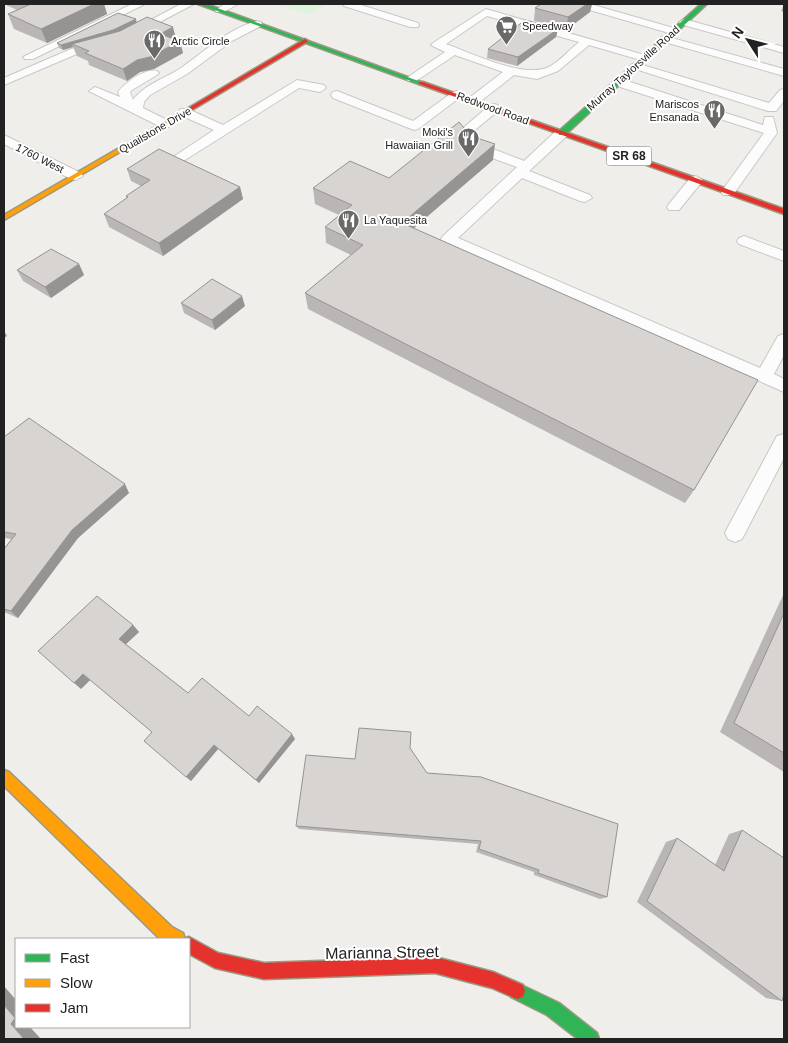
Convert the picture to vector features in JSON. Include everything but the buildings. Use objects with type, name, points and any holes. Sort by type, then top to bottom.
[{"type":"street","name":"Redwood Road","points":[[201,4],[784,212]]},
{"type":"street","name":"Murray Taylorsville Road","points":[[562,133],[704,4]]},
{"type":"street","name":"Quailstone Drive","points":[[4,218],[305,41]]},
{"type":"street","points":[[4,776],[166,933],[175,938]]},
{"type":"street","name":"Marianna Street","points":[[190,947],[215,960],[264,971],[435,965],[493,980],[554,1009],[591,1039]]},
{"type":"lane","points":[[21,61],[140,4]]},
{"type":"lane","points":[[126,35],[189,4]]},
{"type":"lane","points":[[220,10],[233,4]]},
{"type":"lane","points":[[348,4],[414,25]]},
{"type":"lane","points":[[580,4],[784,73]]},
{"type":"lane","points":[[586,41],[554,68],[537,75],[512,71],[437,45],[486,12],[586,41],[778,110]]},
{"type":"lane","points":[[684,22],[784,50]]},
{"type":"lane","points":[[136,109],[138,101],[146,92],[182,72],[228,39],[257,24]]},
{"type":"lane","points":[[4,82],[75,52],[110,41]]},
{"type":"lane","points":[[412,79],[454,51]]},
{"type":"lane","points":[[175,63],[200,59]]},
{"type":"lane","points":[[473,101],[512,71]]},
{"type":"lane","points":[[136,109],[127,102],[124,92],[128,87],[152,73]]},
{"type":"lane","points":[[618,82],[770,131]]},
{"type":"lane","points":[[297,84],[310,94],[328,101],[354,103]]},
{"type":"lane","points":[[180,157],[297,84],[320,88]]},
{"type":"lane","points":[[95,91],[165,124]]},
{"type":"lane","points":[[728,192],[771,133],[768,124],[778,110],[784,93]]},
{"type":"lane","points":[[338,95],[414,126],[457,95]]},
{"type":"lane","points":[[494,108],[462,134],[475,147],[585,198]]},
{"type":"lane","points":[[184,112],[225,130]]},
{"type":"lane","points":[[562,133],[448,239],[784,386]]},
{"type":"lane","name":"1760 West","points":[[4,139],[76,176]]},
{"type":"lane","points":[[674,207],[696,180]]},
{"type":"lane","points":[[744,241],[784,256]]},
{"type":"lane","points":[[764,376],[784,340]]},
{"type":"lane","points":[[736,533],[784,441]]},
{"type":"green space","points":[[274,4],[327,4],[310,14]]},
{"type":"traffic: fast","points":[[201,4],[421,83]]},
{"type":"traffic: fast","points":[[562,133],[704,4]]},
{"type":"traffic: fast","points":[[517,991],[553,1009],[591,1039]]},
{"type":"traffic: slow","points":[[4,218],[178,116]]},
{"type":"traffic: slow","points":[[4,777],[166,933],[175,938]]},
{"type":"traffic: jam","points":[[178,116],[305,41]]},
{"type":"traffic: jam","points":[[421,83],[784,212]]},
{"type":"traffic: jam","points":[[190,946],[215,960],[264,971],[435,965],[493,980],[517,991]]},
{"type":"place","name":"Speedway","points":[[506,45]]},
{"type":"place","name":"Arctic Circle","points":[[155,60]]},
{"type":"place","name":"Mariscos Ensanada","points":[[715,129]]},
{"type":"place","name":"Moki's Hawaiian Grill","points":[[469,157]]},
{"type":"place","name":"La Yaquesita","points":[[348,239]]}]
